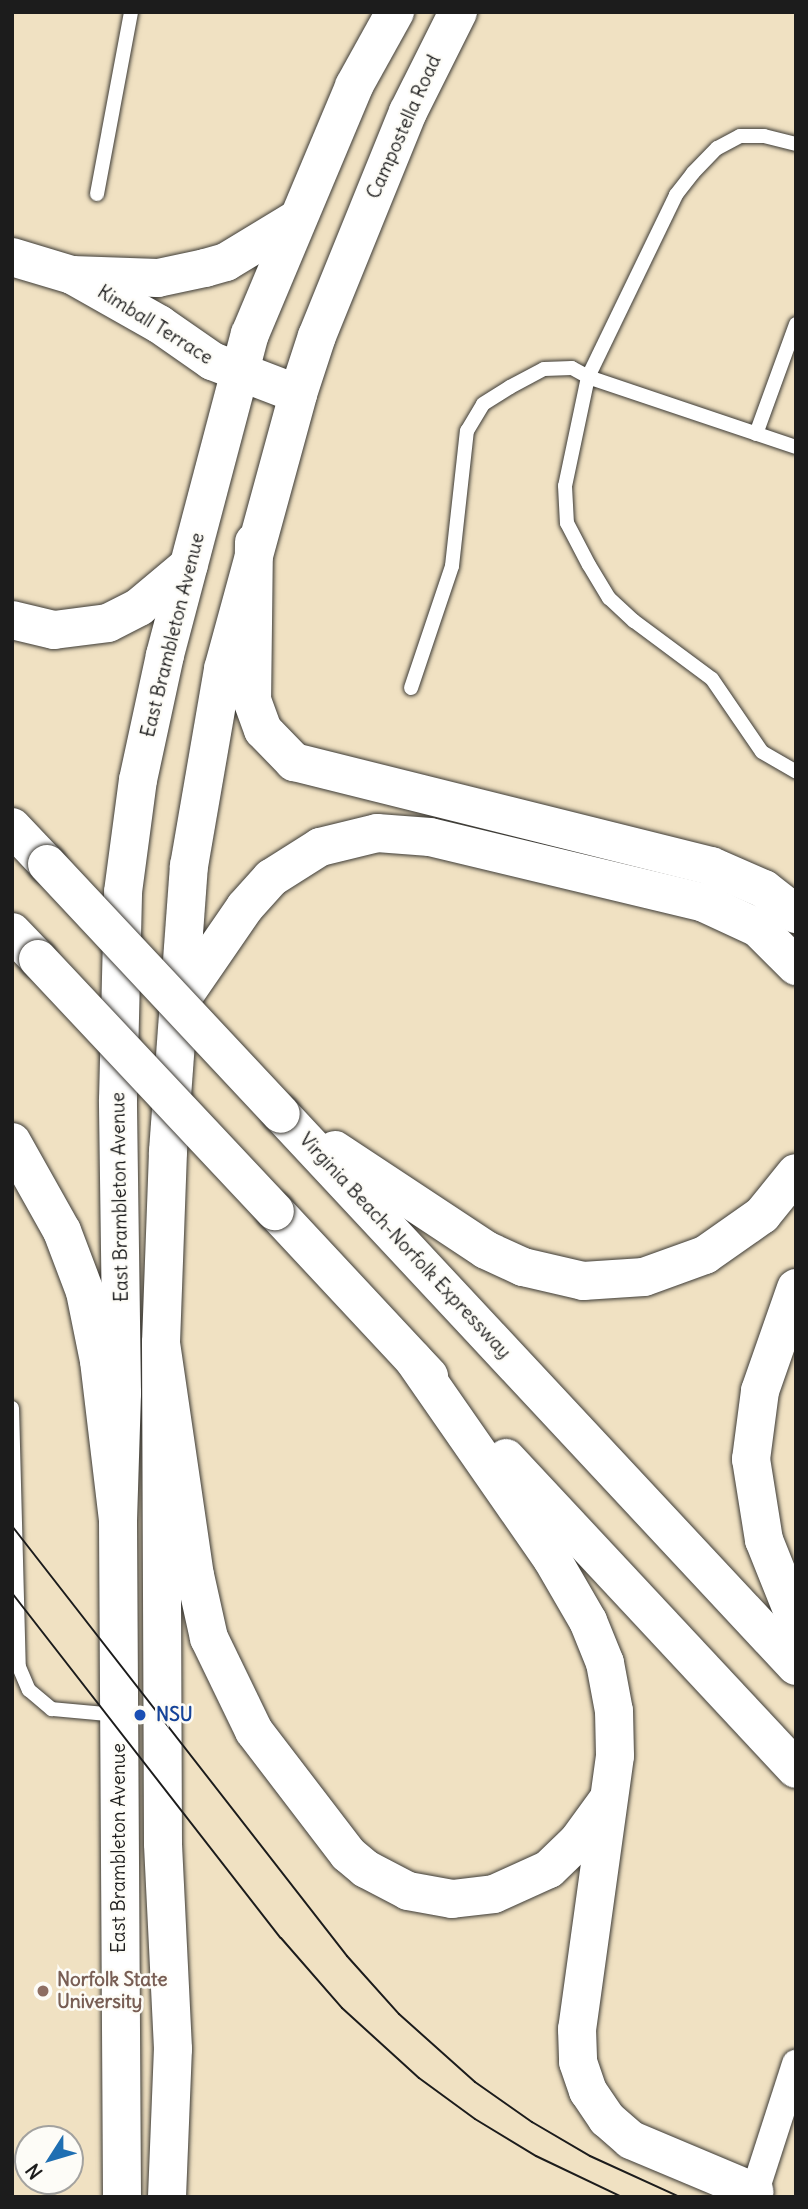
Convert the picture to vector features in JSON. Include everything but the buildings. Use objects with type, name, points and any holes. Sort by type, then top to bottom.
[{"type":"main road","points":[[72,275],[158,278],[205,268],[226,262],[295,220],[354,86],[395,12]]},
{"type":"main road","name":"Campostella Road","points":[[353,244],[408,112],[458,12]]},
{"type":"main road","name":"East Brambleton Avenue","points":[[122,2197],[118,1521],[122,1393],[118,1100],[123,892],[138,780],[189,565],[239,375],[295,220]]},
{"type":"main road","name":"East Brambleton Avenue","points":[[167,2197],[173,2049],[163,1843],[161,1343],[168,1151],[182,932],[199,794],[254,542],[298,394],[353,244]]},
{"type":"main road","name":"Kimball Terrace","points":[[12,257],[72,275],[239,375],[298,394]]},
{"type":"main road","points":[[254,542],[252,700],[263,730],[294,762],[711,866],[764,889],[796,914]]},
{"type":"main road","points":[[12,620],[54,630],[108,623],[139,607],[189,565]]},
{"type":"main road","name":"Virginia Beach-Norfolk Expressway","points":[[12,827],[796,1666]]},
{"type":"main road","points":[[179,1003],[245,907],[271,878],[320,847],[377,834],[430,836],[704,903],[758,928],[796,966]]},
{"type":"main road","points":[[12,932],[796,1769]]},
{"type":"main road","points":[[281,1114],[486,1250],[533,1270],[583,1281],[644,1278],[705,1255],[762,1215],[796,1173]]},
{"type":"main road","points":[[12,1142],[62,1231],[85,1292],[99,1360],[118,1521]]},
{"type":"main road","points":[[796,1288],[760,1391],[751,1459],[764,1540],[796,1620]]},
{"type":"main road","points":[[161,1343],[195,1575],[209,1638],[254,1731],[348,1854],[376,1876],[408,1891],[452,1899],[494,1894],[549,1869],[578,1841],[610,1796]]},
{"type":"main road","points":[[412,1359],[552,1559],[588,1621],[605,1663],[614,1711],[610,1796],[577,2029],[583,2077],[607,2119],[631,2140],[754,2194]]},
{"type":"street","points":[[754,2194],[796,2064]]},
{"type":"lane","points":[[97,194],[131,12]]},
{"type":"lane","points":[[796,144],[764,136],[740,136],[717,148],[692,173],[676,195],[588,377],[565,486],[567,523],[610,598],[712,679],[762,752],[796,772]]},
{"type":"lane","points":[[756,433],[796,324]]},
{"type":"lane","points":[[411,688],[452,566],[467,431],[483,404],[544,369],[572,368],[588,377],[796,447]]},
{"type":"lane","points":[[12,1408],[18,1654],[24,1681],[36,1699],[52,1709],[118,1715]]},
{"type":"tram line","points":[[12,1526],[347,1956],[399,2014],[475,2082],[532,2122],[590,2156],[680,2197]]},
{"type":"tram line","points":[[12,1593],[281,1938],[342,2008],[419,2078],[475,2119],[536,2156],[622,2197]]},
{"type":"place","name":"NSU","points":[[140,1715]]},
{"type":"place","name":"Norfolk State University","points":[[43,1991]]}]
